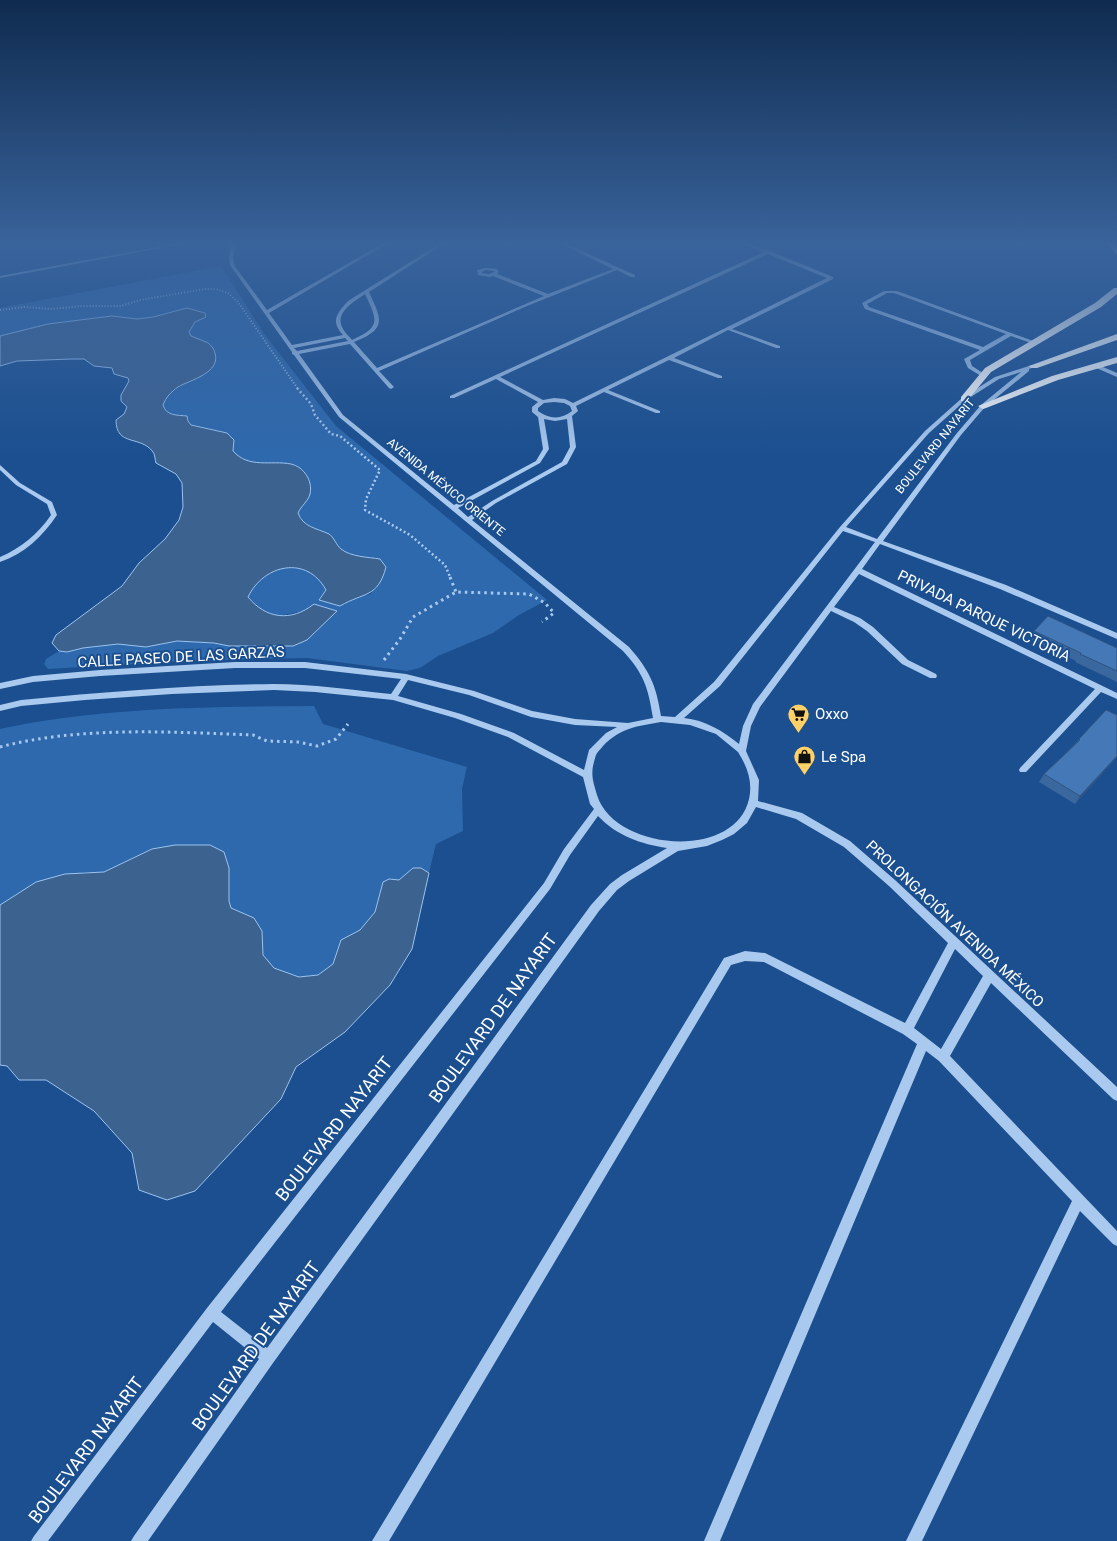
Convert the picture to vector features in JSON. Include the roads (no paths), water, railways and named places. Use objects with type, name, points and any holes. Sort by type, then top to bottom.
[{"type":"highway","points":[[964,399],[983,375],[1033,342],[1082,314]]},
{"type":"highway","points":[[1034,366],[1117,337]]},
{"type":"highway","points":[[984,406],[1019,391],[1117,360]]},
{"type":"street","name":"AVENIDA MÉXICO ORIENTE","points":[[267,314],[341,416],[626,649],[644,669],[654,693],[657,718]]},
{"type":"street","points":[[340,314],[337,322],[346,336],[391,387]]},
{"type":"street","points":[[292,350],[351,342],[374,329],[377,322],[374,314]]},
{"type":"street","points":[[376,370],[508,314]]},
{"type":"street","points":[[452,398],[633,314]]},
{"type":"street","points":[[573,405],[759,314]]},
{"type":"street","points":[[883,314],[983,350]]},
{"type":"street","points":[[955,314],[1033,342]]},
{"type":"street","points":[[729,329],[778,347]]},
{"type":"street","points":[[983,375],[970,367],[967,359],[1010,334]]},
{"type":"street","points":[[292,350],[346,336]]},
{"type":"street","points":[[670,358],[720,377]]},
{"type":"street","name":"BOULEVARD NAYARIT","points":[[678,719],[716,684],[842,528],[927,432],[964,399],[997,378],[1034,366]]},
{"type":"street","name":"BOULEVARD NAYARIT","points":[[742,751],[747,726],[756,706],[959,434],[984,406],[1034,366]]},
{"type":"street","points":[[1096,366],[1117,375]]},
{"type":"street","points":[[496,377],[542,402]]},
{"type":"street","points":[[604,390],[658,412]]},
{"type":"street","points":[[565,401],[573,405],[575,411],[570,417],[551,420],[541,418],[535,412],[535,407],[542,402],[565,401]]},
{"type":"street","points":[[468,520],[494,502],[565,463],[573,447],[570,417]]},
{"type":"street","points":[[453,508],[538,462],[546,449],[541,418]]},
{"type":"street","points":[[0,467],[18,484],[50,504],[54,515],[46,528],[34,540],[0,560]]},
{"type":"street","points":[[842,528],[1003,586],[1117,636]]},
{"type":"street","name":"PRIVADA PARQUE VICTORIA","points":[[857,570],[1117,696]]},
{"type":"street","points":[[829,608],[857,620],[870,629],[905,662],[933,676]]},
{"type":"street","name":"CALLE PASEO DE LAS GARZAS","points":[[0,686],[34,680],[100,673],[235,665],[305,665],[406,677],[472,693],[531,714],[575,722],[626,725]]},
{"type":"street","points":[[393,698],[406,677]]},
{"type":"street","points":[[0,708],[21,703],[172,691],[274,687],[315,689],[393,698],[458,716],[511,735],[586,775]]},
{"type":"street","points":[[1024,770],[1100,688]]},
{"type":"street","points":[[679,846],[655,844],[632,837],[612,825],[598,810],[588,793],[586,775],[590,759],[598,745],[610,734],[626,725],[657,718],[678,719],[703,725],[724,735],[742,751],[755,776],[754,803]]},
{"type":"street","name":"BOULEVARD DE NAYARIT","points":[[139,1541],[268,1358],[595,908],[620,881],[679,846],[705,843],[727,834],[744,820],[754,803]]},
{"type":"street","name":"PROLONGACIÓN AVENIDA MÉXICO","points":[[754,803],[799,816],[847,844],[892,883],[1117,1095]]},
{"type":"street","name":"BOULEVARD NAYARIT","points":[[39,1541],[212,1313],[547,886],[567,852],[598,810]]},
{"type":"street","points":[[907,1030],[954,942]]},
{"type":"street","points":[[380,1541],[728,961],[745,956],[765,958],[907,1030],[924,1042],[943,1057],[1117,1240]]},
{"type":"street","points":[[943,1057],[990,976]]},
{"type":"street","points":[[712,1541],[924,1042]]},
{"type":"street","points":[[914,1541],[1079,1200]]},
{"type":"street","points":[[212,1313],[268,1358]]},
{"type":"place","name":"Oxxo","points":[[799,733]]},
{"type":"place","name":"Le Spa","points":[[805,776]]}]
